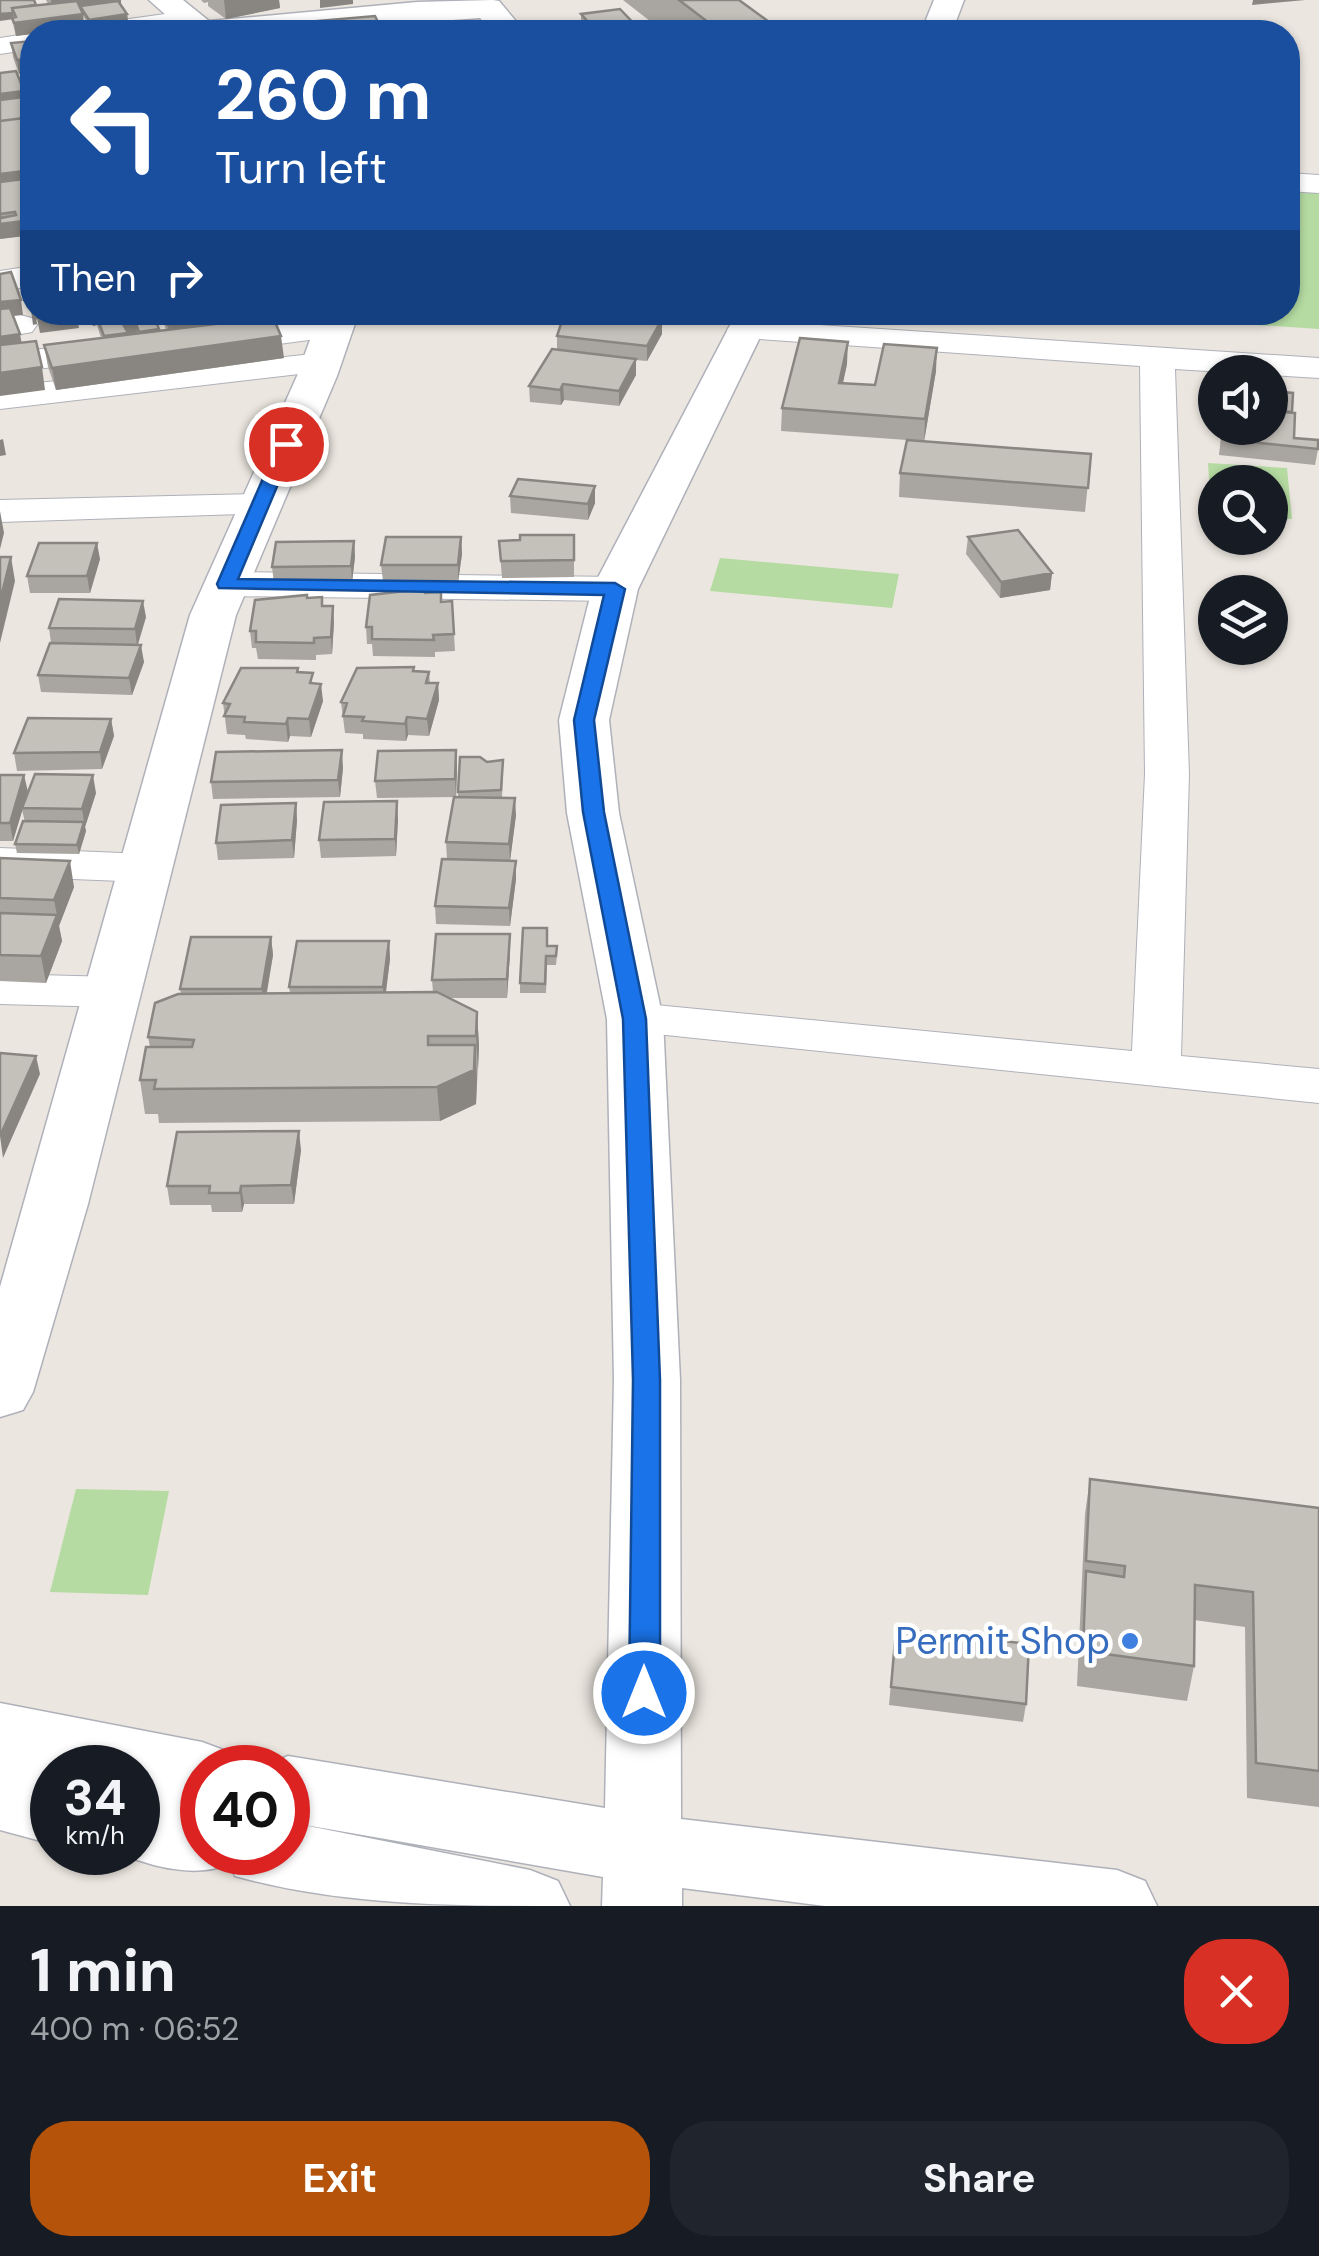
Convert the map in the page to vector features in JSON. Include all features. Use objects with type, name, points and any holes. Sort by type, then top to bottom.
[{"type":"street","points":[[361,20],[488,8],[498,20]]},
{"type":"street","points":[[137,20],[175,10]]},
{"type":"street","points":[[643,1878],[647,1380],[634,1019],[594,812],[584,720],[615,589],[749,325]]},
{"type":"street","points":[[795,325],[1157,358],[1319,368]]},
{"type":"street","points":[[0,362],[332,334]]},
{"type":"street","points":[[0,398],[332,334]]},
{"type":"street","points":[[0,1392],[57,1204],[213,614],[332,334]]},
{"type":"street","points":[[1156,1070],[1167,774],[1157,358]]},
{"type":"street","points":[[0,511],[260,505]]},
{"type":"street","points":[[226,584],[615,589]]},
{"type":"street","points":[[0,862],[146,868]]},
{"type":"street","points":[[0,989],[113,992]]},
{"type":"street","points":[[634,1019],[1319,1086]]},
{"type":"street","points":[[0,1734],[180,1771]]},
{"type":"street","points":[[310,1795],[643,1878],[1117,1906]]},
{"type":"street","points":[[0,1798],[30,1805]]},
{"type":"street","points":[[310,1862],[530,1906]]},
{"type":"green space","points":[[1300,188],[1319,189],[1319,329],[1257,325],[1300,325]]},
{"type":"green space","points":[[1288,478],[1292,519],[1288,519]]},
{"type":"green space","points":[[720,558],[899,574],[892,608],[710,591]]},
{"type":"green space","points":[[76,1489],[169,1491],[148,1595],[50,1592]]},
{"type":"building","points":[[0,0],[34,0],[36,5],[0,14]]},
{"type":"building","points":[[679,0],[739,0],[766,20],[705,20]]},
{"type":"building","points":[[77,1],[83,14],[14,23],[12,8]]},
{"type":"building","points":[[118,1],[127,14],[89,20],[80,6]]},
{"type":"building","points":[[620,9],[631,20],[586,20],[581,14]]},
{"type":"building","points":[[375,16],[377,20],[328,20]]},
{"type":"building","points":[[20,42],[20,60],[17,60],[11,43]]},
{"type":"building","points":[[16,71],[20,92],[0,94],[0,73]]},
{"type":"building","points":[[20,98],[20,118],[0,121],[0,100]]},
{"type":"building","points":[[20,118],[20,172],[0,174],[0,121]]},
{"type":"building","points":[[20,180],[20,222],[0,224],[0,215],[16,215],[0,214],[0,182]]},
{"type":"building","points":[[11,272],[20,300],[0,302],[0,274]]},
{"type":"building","points":[[10,308],[20,334],[0,337],[0,309]]},
{"type":"building","points":[[100,325],[130,325],[124,326],[128,333],[104,336]]},
{"type":"building","points":[[136,325],[157,325],[159,329],[139,332]]},
{"type":"building","points":[[208,325],[276,325],[281,336],[52,368],[44,345]]},
{"type":"building","points":[[561,325],[659,325],[647,346],[557,336]]},
{"type":"building","points":[[800,338],[848,342],[839,383],[875,385],[884,344],[937,348],[925,419],[782,408]]},
{"type":"building","points":[[36,341],[42,367],[0,373],[0,345]]},
{"type":"building","points":[[552,349],[636,359],[619,391],[563,384],[560,390],[529,386]]},
{"type":"building","points":[[1288,393],[1293,393],[1292,412],[1288,412]]},
{"type":"building","points":[[1288,412],[1295,413],[1294,438],[1318,440],[1318,449],[1280,445],[1288,445]]},
{"type":"building","points":[[907,440],[1091,454],[1088,488],[900,473]]},
{"type":"building","points":[[518,479],[595,486],[588,504],[510,496]]},
{"type":"building","points":[[1018,530],[1052,573],[1001,582],[968,537]]},
{"type":"building","points":[[520,535],[574,535],[574,560],[501,561],[499,541],[520,540]]},
{"type":"building","points":[[386,537],[461,537],[458,565],[381,565]]},
{"type":"building","points":[[354,541],[351,566],[272,567],[276,542]]},
{"type":"building","points":[[39,543],[97,543],[87,576],[27,576]]},
{"type":"building","points":[[0,557],[11,557],[0,601]]},
{"type":"building","points":[[424,589],[425,593],[441,592],[441,602],[452,601],[454,634],[433,635],[434,640],[372,639],[372,627],[366,627],[370,595]]},
{"type":"building","points":[[322,597],[322,606],[333,606],[331,637],[314,638],[314,643],[256,642],[256,631],[250,631],[255,600]]},
{"type":"building","points":[[59,599],[143,601],[135,629],[49,628]]},
{"type":"building","points":[[50,643],[141,645],[129,678],[38,675]]},
{"type":"building","points":[[414,667],[413,671],[429,672],[426,683],[438,683],[427,719],[407,717],[405,724],[343,716],[347,703],[341,702],[357,668]]},
{"type":"building","points":[[241,668],[298,668],[297,672],[313,673],[310,683],[321,684],[309,719],[288,718],[286,724],[244,722],[245,717],[224,716],[230,704],[223,703]]},
{"type":"building","points":[[28,718],[111,719],[100,752],[14,753]]},
{"type":"building","points":[[342,750],[338,780],[211,782],[216,752]]},
{"type":"building","points":[[456,750],[455,779],[375,781],[378,751]]},
{"type":"building","points":[[460,757],[480,757],[487,762],[503,760],[501,790],[458,792]]},
{"type":"building","points":[[35,774],[93,775],[82,809],[22,808]]},
{"type":"building","points":[[0,775],[24,775],[10,823],[0,823]]},
{"type":"building","points":[[454,797],[515,798],[509,844],[446,842]]},
{"type":"building","points":[[397,801],[395,839],[319,840],[324,802]]},
{"type":"building","points":[[296,803],[292,840],[216,843],[221,805]]},
{"type":"building","points":[[23,821],[84,822],[77,845],[15,844]]},
{"type":"building","points":[[0,858],[70,861],[54,900],[0,898]]},
{"type":"building","points":[[442,859],[516,861],[509,908],[435,906]]},
{"type":"building","points":[[0,913],[57,915],[41,956],[0,955]]},
{"type":"building","points":[[523,928],[547,928],[547,946],[557,946],[556,956],[546,956],[545,984],[520,983]]},
{"type":"building","points":[[436,934],[510,934],[507,979],[432,980]]},
{"type":"building","points":[[191,937],[271,937],[262,989],[180,989]]},
{"type":"building","points":[[297,941],[389,941],[383,987],[289,987]]},
{"type":"building","points":[[437,992],[477,1012],[476,1036],[428,1036],[428,1045],[475,1045],[474,1070],[437,1087],[154,1089],[156,1080],[140,1080],[146,1047],[192,1047],[194,1040],[148,1037],[155,1003],[178,994]]},
{"type":"building","points":[[0,1053],[36,1056],[0,1136]]},
{"type":"building","points":[[299,1131],[291,1185],[241,1186],[240,1193],[209,1193],[210,1186],[167,1186],[177,1132]]},
{"type":"building","points":[[1090,1479],[1319,1508],[1319,1771],[1256,1763],[1253,1592],[1195,1585],[1194,1666],[1083,1651],[1086,1571],[1124,1577],[1125,1566],[1086,1561]]},
{"type":"building","points":[[896,1629],[1029,1644],[1026,1704],[891,1687]]},
{"type":"place","name":"Permit Shop","points":[[1130,1641]]},
{"type":"route","points":[[286,444],[226,584],[615,589],[584,720],[594,812],[634,1019],[647,1380],[644,1693]]}]
